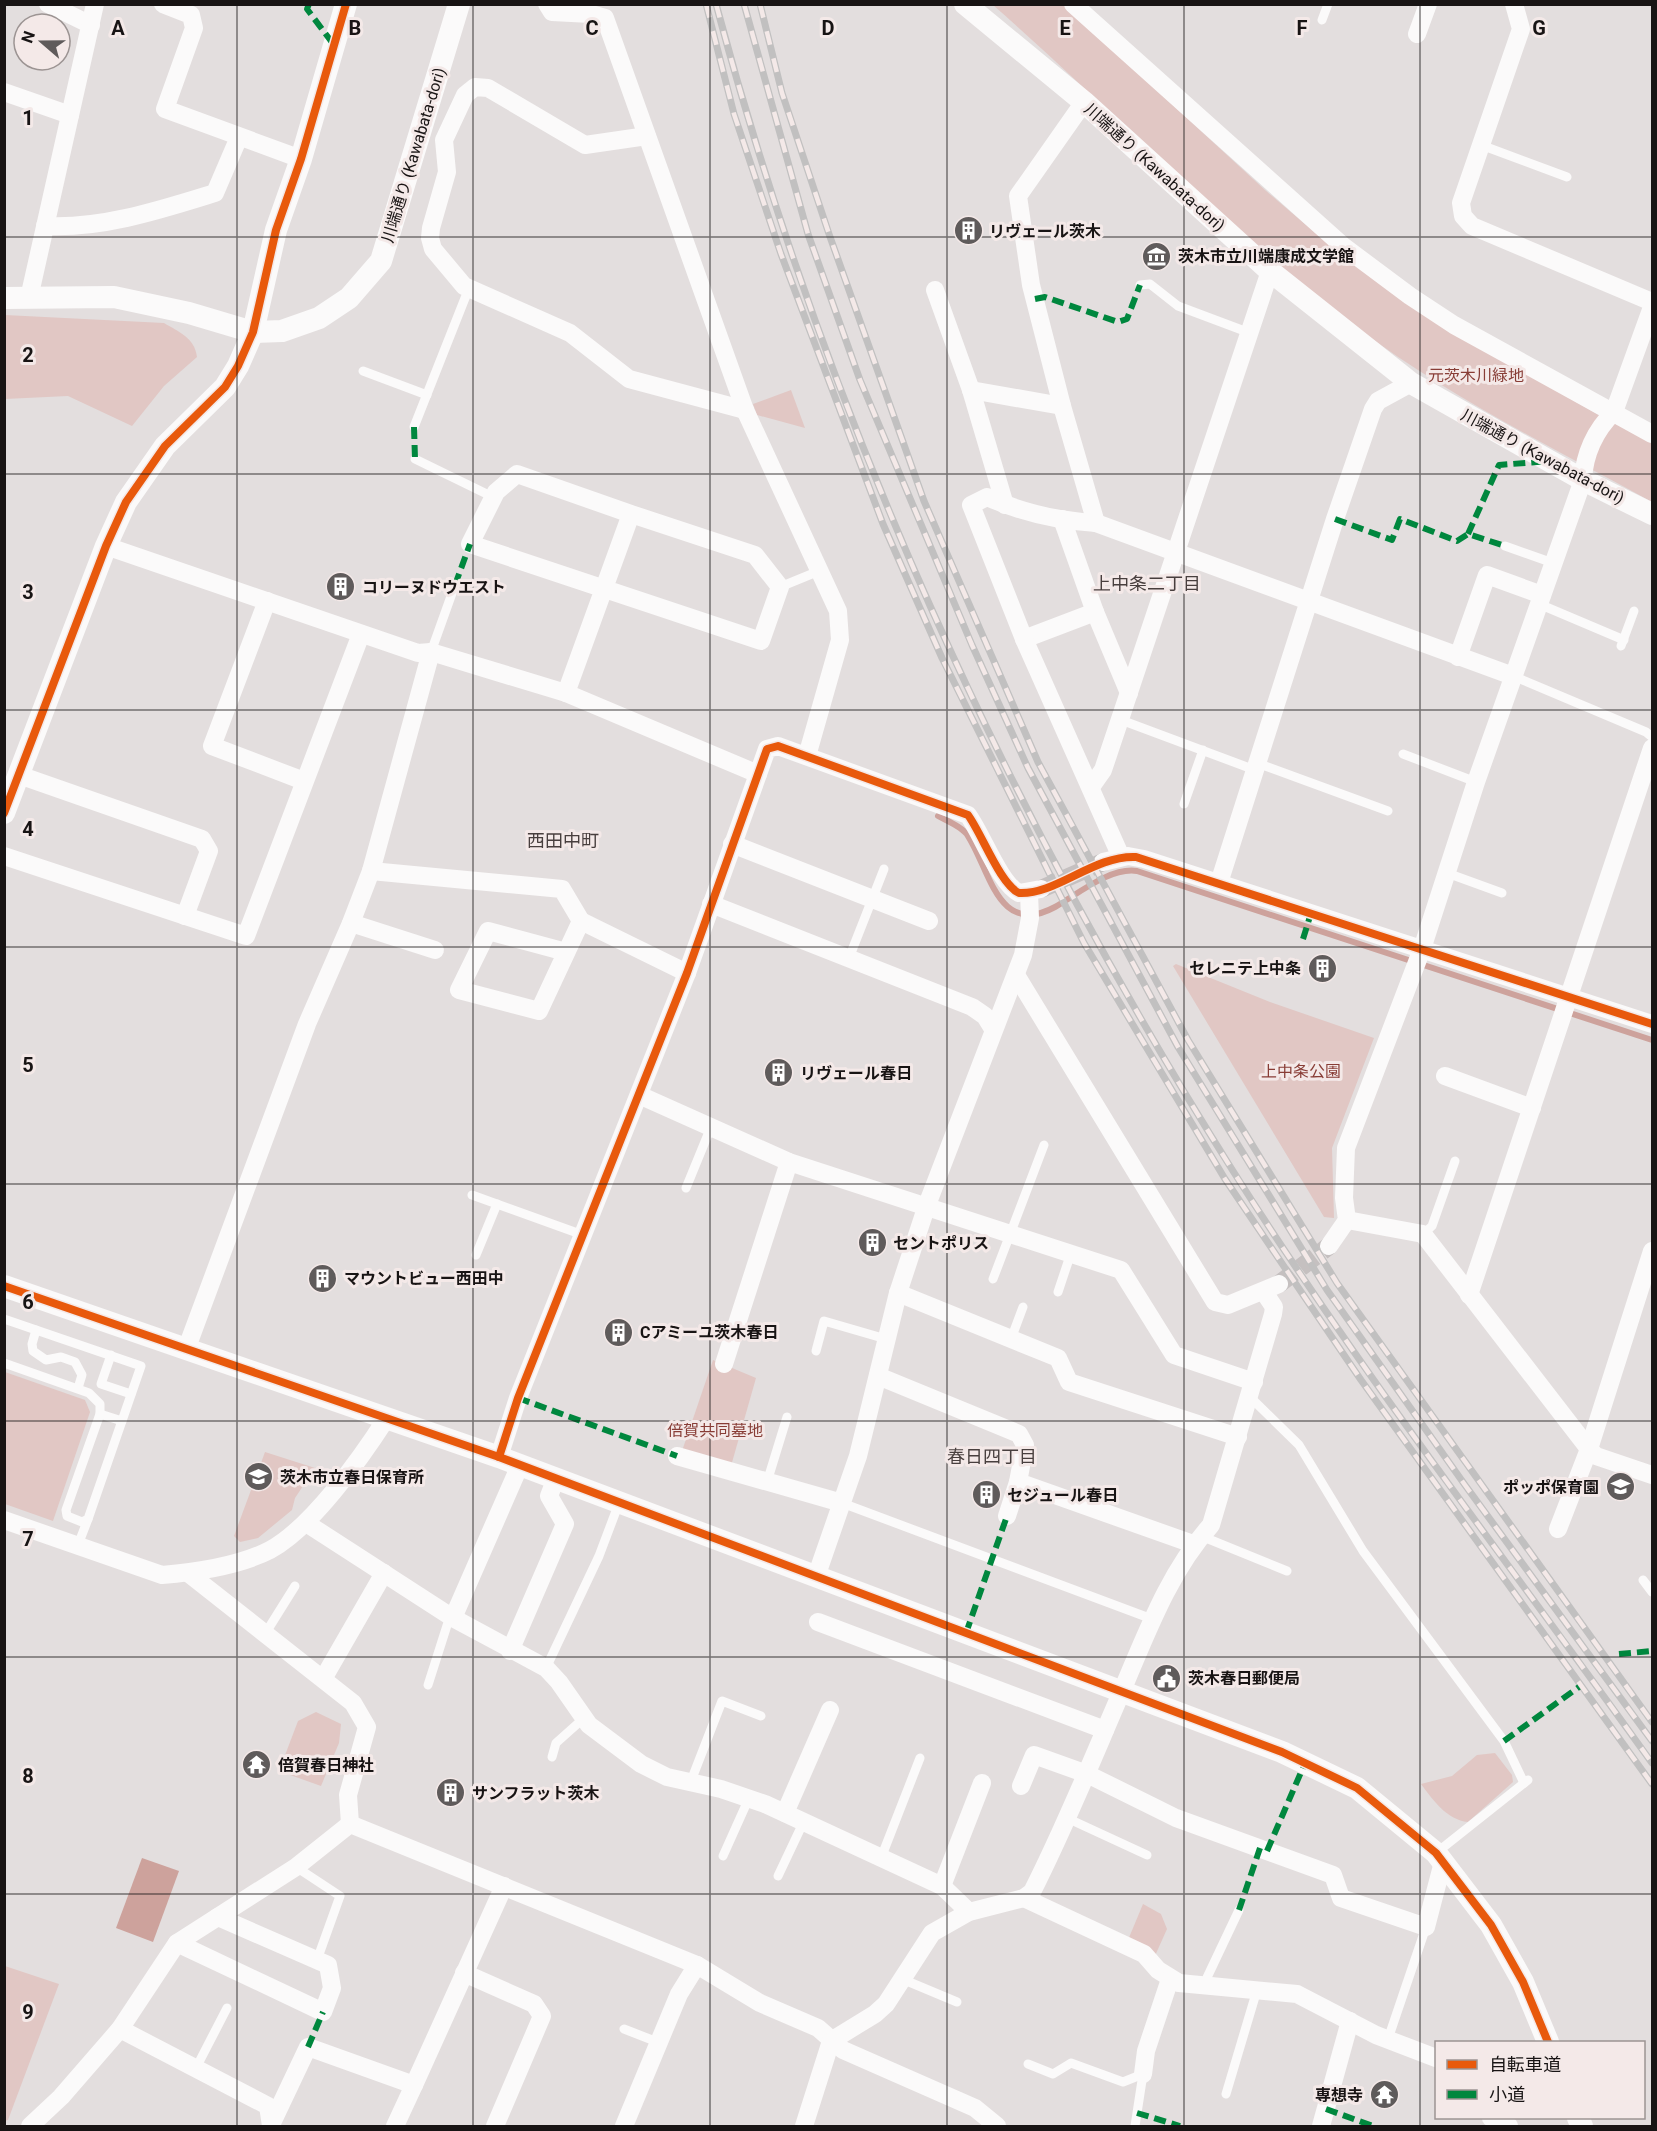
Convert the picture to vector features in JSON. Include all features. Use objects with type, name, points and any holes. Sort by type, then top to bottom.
[{"type":"street","points":[[48,4],[91,25]]},
{"type":"street","points":[[29,298],[95,4]]},
{"type":"street","points":[[164,4],[194,10],[193,37],[165,109],[301,159]]},
{"type":"street","points":[[4,813],[106,546],[126,502],[148,468],[174,436],[225,387],[238,366],[253,332],[276,230],[301,159],[346,4]]},
{"type":"street","name":"川端通り (Kawabata-dori)","points":[[4,298],[114,297],[189,313],[253,332],[282,331],[318,318],[349,298],[381,261],[459,4]]},
{"type":"street","points":[[547,4],[552,12],[591,14],[605,18],[745,410],[838,611],[840,640],[807,756]]},
{"type":"street","name":"川端通り (Kawabata-dori)","points":[[964,4],[1084,102],[1270,271],[1410,383],[1583,480],[1653,514]]},
{"type":"street","points":[[1073,4],[1343,246],[1410,296],[1454,325],[1653,434]]},
{"type":"street","points":[[1417,34],[1428,4]]},
{"type":"street","points":[[1510,6],[1521,29],[1461,203],[1463,216],[1472,226],[1653,302]]},
{"type":"street","points":[[647,136],[585,145],[488,88],[475,87],[465,95],[444,140],[447,172],[430,238],[434,249],[464,286],[576,336],[629,379],[745,410]]},
{"type":"street","points":[[4,92],[70,116]]},
{"type":"street","points":[[1084,102],[1018,196],[1031,285],[1062,406],[1096,523]]},
{"type":"street","points":[[419,131],[444,140]]},
{"type":"street","points":[[45,226],[73,227],[163,209],[215,193],[239,136]]},
{"type":"street","points":[[1091,787],[1103,770],[1270,271]]},
{"type":"street","points":[[935,290],[971,390],[1005,505]]},
{"type":"street","points":[[1329,1246],[1347,1220],[1346,1149],[1418,958],[1476,782],[1583,480],[1584,461],[1603,423],[1614,412],[1653,307]]},
{"type":"street","points":[[1219,883],[1373,409],[1378,401],[1410,383]]},
{"type":"street","points":[[971,390],[1062,406]]},
{"type":"street","points":[[517,474],[631,514],[755,555],[780,587],[761,641],[470,544],[493,497],[517,474]]},
{"type":"street","points":[[1513,676],[1178,551],[1096,523],[1062,519],[1005,505],[987,497],[971,505],[1024,639],[1091,787],[1112,860],[1136,856],[1219,883],[1418,958],[1566,1007],[1653,1024]]},
{"type":"street","points":[[566,693],[631,514]]},
{"type":"street","points":[[1062,519],[1095,612],[1129,693]]},
{"type":"street","points":[[106,546],[418,653],[431,652],[566,693],[758,774]]},
{"type":"street","points":[[1458,657],[1487,575],[1541,599]]},
{"type":"street","points":[[267,601],[212,746],[304,781]]},
{"type":"street","points":[[1024,639],[1095,612]]},
{"type":"street","points":[[4,856],[246,936],[361,634]]},
{"type":"street","points":[[186,1350],[307,1024],[371,871],[431,652]]},
{"type":"street","points":[[499,1457],[518,1398],[687,974],[767,749],[778,746],[968,815],[1009,886],[1032,901],[1023,955],[927,1205],[898,1293],[858,1456],[816,1577]]},
{"type":"street","points":[[1469,1295],[1653,748]]},
{"type":"street","points":[[19,775],[202,839],[209,851],[184,916]]},
{"type":"street","points":[[732,844],[929,921]]},
{"type":"street","points":[[371,871],[562,889],[581,921],[687,974]]},
{"type":"street","points":[[711,903],[972,1007],[985,1016],[993,1029]]},
{"type":"street","points":[[566,952],[488,931],[459,990],[539,1011],[581,921]]},
{"type":"street","points":[[351,923],[435,950]]},
{"type":"street","points":[[804,2127],[831,2042],[875,2014],[886,2004],[932,1933],[969,1912],[1024,1898],[1032,1892],[1069,1819],[1152,1619],[1197,1540],[1210,1525],[1252,1390],[1274,1307],[1272,1288],[1228,1305],[1215,1302],[1016,975]]},
{"type":"street","points":[[1445,1076],[1532,1108]]},
{"type":"street","points":[[639,1095],[789,1162],[1121,1270],[1174,1355],[1252,1390]]},
{"type":"street","points":[[723,1364],[789,1162]]},
{"type":"street","points":[[1347,1220],[1423,1234],[1589,1449],[1596,1455],[1653,1475]]},
{"type":"street","points":[[1558,1529],[1589,1449],[1653,1251]]},
{"type":"street","points":[[4,1286],[556,1478],[1282,1752],[1357,1788],[1439,1858],[1491,1925],[1523,1982],[1547,2041]]},
{"type":"street","points":[[898,1293],[1058,1358],[1069,1382],[1238,1437]]},
{"type":"street","points":[[878,1376],[1019,1434],[1025,1444],[1018,1482],[1007,1516]]},
{"type":"street","points":[[4,1520],[162,1575],[188,1573],[234,1563],[270,1550],[306,1523],[386,1419]]},
{"type":"street","points":[[677,1456],[842,1503]]},
{"type":"street","points":[[451,1617],[520,1465]]},
{"type":"street","points":[[510,1652],[565,1524],[549,1496],[556,1478]]},
{"type":"street","points":[[1018,1482],[1197,1540]]},
{"type":"street","points":[[306,1523],[451,1617],[510,1652],[546,1668],[560,1682],[589,1725],[641,1764],[667,1777],[691,1781],[749,1798],[804,1821],[942,1886],[969,1912]]},
{"type":"street","points":[[188,1573],[353,1703],[367,1727],[348,1795],[350,1824]]},
{"type":"street","points":[[323,1679],[384,1573]]},
{"type":"street","points":[[818,1622],[1105,1730]]},
{"type":"street","points":[[785,1813],[830,1710]]},
{"type":"street","points":[[1021,1786],[1034,1755],[1087,1774],[1176,1818],[1333,1875],[1341,1898],[1426,1928],[1439,1858]]},
{"type":"street","points":[[942,1886],[982,1783]]},
{"type":"street","points":[[30,2127],[61,2097],[120,2029],[177,1943],[296,1868],[350,1824]]},
{"type":"street","points":[[350,1824],[698,1965],[760,2003],[818,2028],[831,2042],[843,2050],[975,2108],[997,2127]]},
{"type":"street","points":[[395,2127],[504,1886]]},
{"type":"street","points":[[1024,1898],[1144,1954],[1150,1962],[1170,1978],[1187,1986],[1257,1989],[1298,1994],[1388,2039],[1435,2057]]},
{"type":"street","points":[[177,1943],[323,2012],[332,1988],[328,1965],[218,1917]]},
{"type":"street","points":[[624,2127],[680,1994],[698,1965]]},
{"type":"street","points":[[464,1973],[534,2004],[542,2016],[495,2127]]},
{"type":"street","points":[[1143,2074],[1146,2051],[1170,1978]]},
{"type":"street","points":[[1321,2127],[1350,2021]]},
{"type":"street","points":[[120,2029],[268,2106],[271,2125]]},
{"type":"street","points":[[271,2125],[308,2047],[414,2085]]},
{"type":"street","points":[[1493,2119],[1509,2127]]},
{"type":"lane","points":[[1323,20],[1328,4]]},
{"type":"lane","points":[[1481,145],[1568,177]]},
{"type":"lane","points":[[1140,285],[1150,284],[1178,306],[1250,333]]},
{"type":"lane","points":[[414,427],[469,288]]},
{"type":"lane","points":[[363,371],[427,395]]},
{"type":"lane","points":[[416,459],[493,497]]},
{"type":"lane","points":[[1505,546],[1553,563]]},
{"type":"lane","points":[[780,587],[819,571]]},
{"type":"lane","points":[[431,652],[455,585]]},
{"type":"lane","points":[[1541,599],[1623,643],[1634,611]]},
{"type":"lane","points":[[1513,676],[1653,737]]},
{"type":"lane","points":[[1120,720],[1388,811]]},
{"type":"lane","points":[[1184,804],[1203,750]]},
{"type":"lane","points":[[1403,754],[1476,782]]},
{"type":"lane","points":[[849,958],[884,868]]},
{"type":"lane","points":[[1447,873],[1502,893]]},
{"type":"lane","points":[[686,1188],[711,1127]]},
{"type":"lane","points":[[993,1279],[1044,1145]]},
{"type":"lane","points":[[1423,1234],[1432,1226],[1455,1161]]},
{"type":"lane","points":[[472,1195],[583,1235]]},
{"type":"lane","points":[[476,1254],[497,1204]]},
{"type":"lane","points":[[1058,1292],[1071,1253]]},
{"type":"lane","points":[[1011,1339],[1023,1307]]},
{"type":"lane","points":[[4,1319],[141,1366],[78,1545]]},
{"type":"lane","points":[[816,1352],[824,1321],[886,1339]]},
{"type":"lane","points":[[36,1329],[32,1344],[33,1351],[46,1360],[61,1358],[75,1362],[82,1375],[78,1388]]},
{"type":"lane","points":[[111,1355],[101,1384],[131,1394]]},
{"type":"lane","points":[[4,1363],[78,1388],[95,1396],[100,1404],[100,1414],[66,1510],[67,1516],[82,1522],[88,1519]]},
{"type":"lane","points":[[1252,1390],[1299,1445],[1363,1551],[1504,1741],[1526,1781],[1439,1858]]},
{"type":"lane","points":[[100,1414],[122,1421]]},
{"type":"lane","points":[[767,1482],[788,1418]]},
{"type":"lane","points":[[546,1668],[599,1556],[619,1503]]},
{"type":"lane","points":[[842,1503],[1152,1619]]},
{"type":"lane","points":[[1197,1540],[1287,1571]]},
{"type":"lane","points":[[1644,1580],[1653,1592]]},
{"type":"lane","points":[[266,1634],[295,1586]]},
{"type":"lane","points":[[428,1685],[451,1617]]},
{"type":"lane","points":[[691,1781],[722,1701],[761,1716]]},
{"type":"lane","points":[[552,1757],[556,1743],[584,1718]]},
{"type":"lane","points":[[881,1858],[920,1758]]},
{"type":"lane","points":[[723,1856],[749,1798]]},
{"type":"lane","points":[[1069,1819],[1147,1855]]},
{"type":"lane","points":[[778,1876],[804,1821]]},
{"type":"lane","points":[[296,1868],[340,1896],[317,1960]]},
{"type":"lane","points":[[1202,1986],[1239,1910]]},
{"type":"lane","points":[[1388,2039],[1426,1928]]},
{"type":"lane","points":[[902,1979],[957,2002]]},
{"type":"lane","points":[[1226,2094],[1257,1989]]},
{"type":"lane","points":[[196,2068],[227,2008]]},
{"type":"lane","points":[[624,2029],[660,2043]]},
{"type":"lane","points":[[1028,2064],[1053,2074],[1071,2062],[1123,2082],[1143,2074]]},
{"type":"lane","points":[[1135,2127],[1143,2074]]},
{"type":"green space","name":"元茨木川緑地","points":[[993,5],[1064,5],[1265,190],[1333,248],[1413,307],[1595,413],[1652,443],[1652,502],[1463,398],[1356,327],[1261,251]]},
{"type":"green space","points":[[5,315],[164,323],[190,340],[197,357],[164,386],[132,426],[68,396],[5,399]]},
{"type":"green space","points":[[791,390],[805,428],[757,415],[753,404]]},
{"type":"green space","name":"上中条公園","points":[[1176,964],[1270,1002],[1374,1038],[1332,1148],[1334,1218],[1324,1217],[1173,966]]},
{"type":"green space","name":"倍賀共同墓地","points":[[713,1360],[756,1378],[731,1466],[682,1451]]},
{"type":"green space","points":[[5,1372],[85,1400],[90,1412],[53,1521],[5,1504]]},
{"type":"green space","points":[[265,1452],[315,1468],[295,1498],[292,1510],[258,1538],[240,1542],[234,1536]]},
{"type":"green space","points":[[316,1712],[341,1724],[339,1743],[321,1786],[279,1771],[298,1721]]},
{"type":"green space","points":[[1495,1753],[1512,1775],[1513,1782],[1468,1822],[1447,1813],[1421,1784],[1452,1776],[1477,1755]]},
{"type":"green space","points":[[1143,1904],[1161,1914],[1167,1929],[1154,1958],[1128,1940]]},
{"type":"green space","points":[[5,1966],[59,1984],[8,2120],[5,2121]]},
{"type":"shaded area","points":[[142,1858],[179,1871],[153,1942],[116,1928]]},
{"type":"waterway","points":[[938,816],[966,833],[998,896],[1008,907],[1020,914],[1036,914],[1055,907],[1105,877],[1116,873],[1137,871],[1652,1040]]},
{"type":"tunnel","points":[[1041,889],[1103,862]]},
{"type":"tunnel","points":[[1279,1284],[1329,1246]]},
{"type":"railway","points":[[706,4],[734,114],[781,254],[883,524],[942,658],[1084,943],[1225,1179],[1308,1302],[1361,1380],[1652,1784]]},
{"type":"railway","points":[[716,4],[760,157],[811,309],[868,459],[931,607],[999,753],[1072,895],[1150,1035],[1282,1247],[1438,1470],[1652,1763]]},
{"type":"railway","points":[[744,4],[808,234],[860,380],[972,645],[1028,768],[1178,1047],[1327,1290],[1465,1485],[1652,1741]]},
{"type":"railway","points":[[760,4],[782,93],[829,234],[924,501],[1038,762],[1188,1040],[1337,1283],[1652,1722]]},
{"type":"marked path","points":[[309,4],[307,9],[334,45]]},
{"type":"marked path","points":[[1035,299],[1045,297],[1118,322],[1127,319],[1140,285]]},
{"type":"marked path","points":[[414,427],[415,459]]},
{"type":"marked path","points":[[1468,534],[1499,465],[1550,461]]},
{"type":"marked path","points":[[1335,519],[1392,540],[1400,519],[1457,541],[1468,534],[1505,546]]},
{"type":"marked path","points":[[455,585],[470,544]]},
{"type":"marked path","points":[[1303,939],[1311,913]]},
{"type":"marked path","points":[[518,1398],[677,1456]]},
{"type":"marked path","points":[[966,1633],[1007,1516]]},
{"type":"marked path","points":[[1619,1654],[1652,1651]]},
{"type":"marked path","points":[[1504,1741],[1579,1687]]},
{"type":"marked path","points":[[1267,1851],[1305,1763]]},
{"type":"marked path","points":[[1239,1910],[1260,1848]]},
{"type":"marked path","points":[[308,2047],[323,2012]]},
{"type":"marked path","points":[[1326,2109],[1373,2126]]},
{"type":"marked path","points":[[1137,2113],[1180,2126]]},
{"type":"cycle path","points":[[4,813],[106,546],[126,502],[165,446],[225,387],[238,366],[253,332],[276,230],[301,159],[346,4]]},
{"type":"cycle path","points":[[499,1457],[518,1398],[687,973],[767,749],[778,746],[968,815],[1005,880],[1019,893],[1047,888],[1105,862],[1136,857],[1652,1024]]},
{"type":"cycle path","points":[[4,1286],[499,1457],[1282,1752],[1357,1788],[1436,1853],[1491,1925],[1523,1982],[1548,2041]]},
{"type":"place","name":"リヴェール茨木","points":[[968,231]]},
{"type":"place","name":"茨木市立川端康成文学館","points":[[1157,256]]},
{"type":"place","name":"コリーヌドウエスト","points":[[341,587]]},
{"type":"place","name":"セレニテ上中条","points":[[1322,968]]},
{"type":"place","name":"リヴェール春日","points":[[779,1073]]},
{"type":"place","name":"セントポリス","points":[[872,1243]]},
{"type":"place","name":"マウントビュー西田中","points":[[323,1278]]},
{"type":"place","name":"Cアミーユ茨木春日","points":[[619,1332]]},
{"type":"place","name":"茨木市立春日保育所","points":[[259,1477]]},
{"type":"place","name":"ポッポ保育園","points":[[1620,1487]]},
{"type":"place","name":"セジュール春日","points":[[986,1495]]},
{"type":"place","name":"茨木春日郵便局","points":[[1167,1678]]},
{"type":"place","name":"倍賀春日神社","points":[[257,1765]]},
{"type":"place","name":"サンフラット茨木","points":[[451,1793]]},
{"type":"place","name":"専想寺","points":[[1384,2095]]},
{"type":"district","name":"上中条二丁目","points":[[1147,584]]},
{"type":"district","name":"西田中町","points":[[563,841]]},
{"type":"district","name":"春日四丁目","points":[[992,1457]]}]
